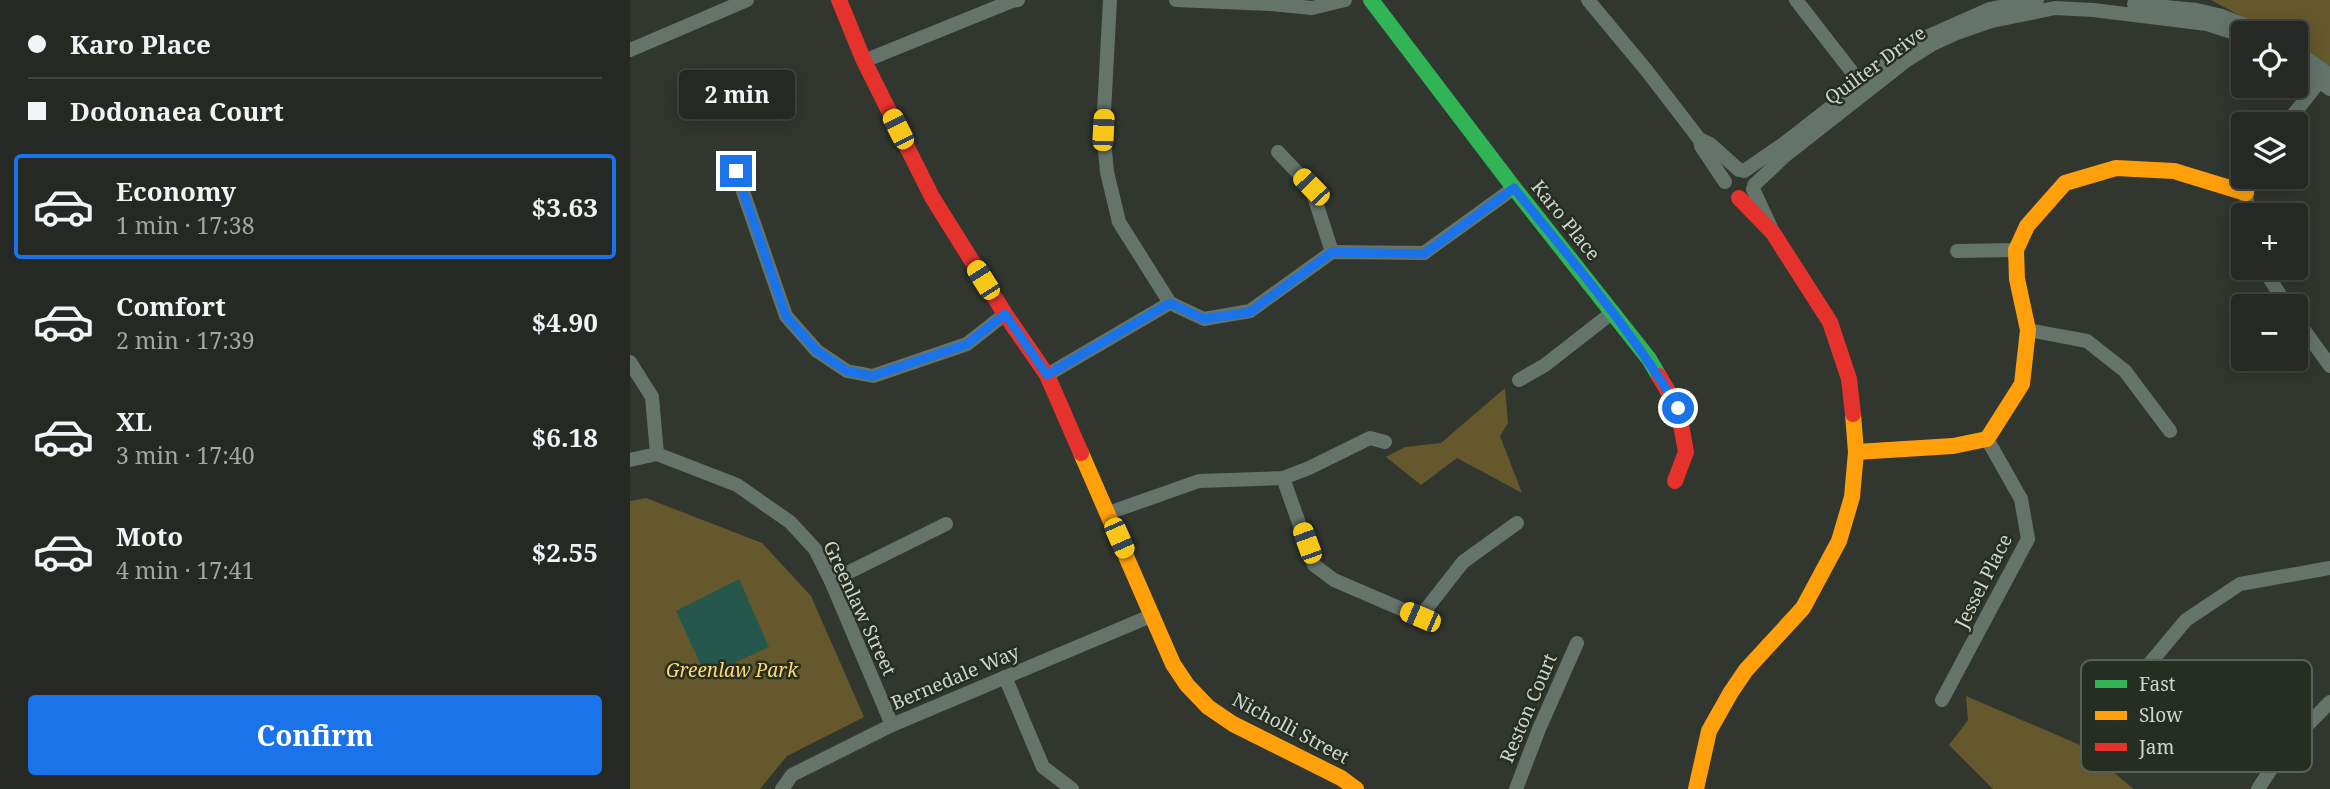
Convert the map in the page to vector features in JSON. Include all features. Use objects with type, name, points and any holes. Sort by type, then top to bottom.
[{"type":"street","points":[[630,50],[747,0]]},
{"type":"street","name":"Nicholli Street","points":[[839,0],[864,61],[932,197],[1005,314],[1047,375],[1173,664],[1187,685],[1208,707],[1233,724],[1341,778],[1356,789]]},
{"type":"street","points":[[864,61],[1018,0]]},
{"type":"street","points":[[1110,0],[1103,130],[1107,172],[1119,222],[1170,303],[1204,319],[1250,312],[1332,252],[1424,254],[1514,188]]},
{"type":"street","points":[[1176,0],[1270,2],[1312,8],[1345,0]]},
{"type":"street","name":"Karo Place","points":[[1371,0],[1649,359],[1678,408],[1686,452],[1675,481]]},
{"type":"street","points":[[1588,0],[1700,139],[1751,176],[1773,233]]},
{"type":"street","points":[[1796,0],[1864,87]]},
{"type":"street","name":"Quilter Drive","points":[[1741,170],[1864,87],[1931,45],[1957,33],[1990,10],[2037,0]]},
{"type":"street","points":[[2091,0],[2197,10],[2235,21]]},
{"type":"street","name":"Quilter Drive","points":[[1990,10],[2093,10],[2186,20],[2231,32]]},
{"type":"street","points":[[2308,63],[2326,82]]},
{"type":"street","points":[[2308,72],[2326,82]]},
{"type":"street","points":[[2297,112],[2326,82]]},
{"type":"street","name":"Quilter Drive","points":[[1753,187],[1864,87]]},
{"type":"street","points":[[1700,139],[1701,146],[1725,182],[1730,195],[1746,197],[1753,187]]},
{"type":"street","points":[[1278,152],[1311,187],[1332,252]]},
{"type":"street","points":[[1856,452],[1953,446],[1987,439],[2022,384],[2028,330],[2017,279],[2016,250],[2027,226],[2065,183],[2116,168],[2174,171],[2246,193]]},
{"type":"street","points":[[1725,182],[1730,174],[1741,170]]},
{"type":"street","points":[[736,171],[786,316],[817,351],[847,371],[873,376],[967,344],[1005,314]]},
{"type":"street","points":[[2247,203],[2248,189]]},
{"type":"street","points":[[1696,789],[1709,731],[1731,692],[1746,670],[1803,608],[1828,566],[1839,541],[1852,497],[1856,452],[1849,379],[1830,322],[1773,233],[1739,198]]},
{"type":"street","points":[[1956,251],[2016,250]]},
{"type":"street","points":[[1047,375],[1170,303]]},
{"type":"street","points":[[1519,380],[1545,365],[1613,312]]},
{"type":"street","points":[[2028,330],[2087,341],[2125,371],[2169,431]]},
{"type":"street","points":[[2308,335],[2330,366]]},
{"type":"street","points":[[630,362],[652,397],[657,454],[630,460]]},
{"type":"street","points":[[1108,513],[1199,481],[1283,478],[1370,438],[1385,442]]},
{"type":"street","name":"Jessel Place","points":[[1942,700],[2028,539],[2021,499],[1987,439]]},
{"type":"street","name":"Greenlaw Street","points":[[657,454],[737,485],[790,523],[815,550],[892,724]]},
{"type":"street","points":[[1283,478],[1314,565],[1335,580],[1420,617],[1463,562],[1517,523]]},
{"type":"street","points":[[831,581],[946,524]]},
{"type":"street","points":[[2153,660],[2186,620],[2239,584],[2330,568]]},
{"type":"street","name":"Bernedale Way","points":[[782,789],[792,775],[892,724],[1153,615]]},
{"type":"street","name":"Reston Court","points":[[1516,789],[1577,643]]},
{"type":"street","points":[[1004,677],[1043,767],[1072,789]]},
{"type":"street","points":[[2312,720],[2330,702]]},
{"type":"street","points":[[2258,789],[2269,772]]},
{"type":"green space","points":[[2211,0],[2330,0],[2330,68],[2308,53],[2308,21],[2250,21]]},
{"type":"green space","points":[[1505,388],[1508,423],[1500,436],[1522,493],[1457,458],[1421,485],[1386,457],[1405,447],[1441,443]]},
{"type":"green space","name":"Greenlaw Park","points":[[646,498],[762,543],[811,596],[864,717],[787,756],[760,789],[630,789],[630,501]]},
{"type":"green space","points":[[1966,696],[2080,745],[2081,772],[2113,772],[2134,789],[1993,789],[1949,745],[1968,720]]},
{"type":"water","points":[[739,579],[769,647],[706,676],[676,611]]},
{"type":"traffic: fast","points":[[1371,0],[1649,359],[1659,376]]},
{"type":"traffic: slow","points":[[1856,452],[1953,446],[1987,439],[2022,384],[2028,330],[2017,279],[2016,250],[2027,226],[2065,183],[2116,168],[2174,171],[2246,193]]},
{"type":"traffic: slow","points":[[1696,789],[1709,731],[1731,692],[1746,670],[1803,608],[1839,541],[1852,497],[1856,452],[1853,414]]},
{"type":"traffic: slow","points":[[1081,453],[1173,664],[1187,685],[1208,707],[1233,724],[1341,778],[1356,789]]},
{"type":"traffic: jam","points":[[839,0],[864,61],[932,197],[1005,314],[1047,375],[1081,453]]},
{"type":"traffic: jam","points":[[1739,198],[1773,233],[1830,322],[1849,379],[1853,414]]},
{"type":"traffic: jam","points":[[1659,376],[1678,408],[1686,452],[1675,481]]},
{"type":"route","points":[[736,171],[786,316],[817,351],[847,371],[873,376],[967,344],[1005,314],[1047,375],[1170,303],[1204,319],[1250,312],[1332,252],[1424,254],[1514,188],[1620,320],[1649,359],[1678,408]]}]
